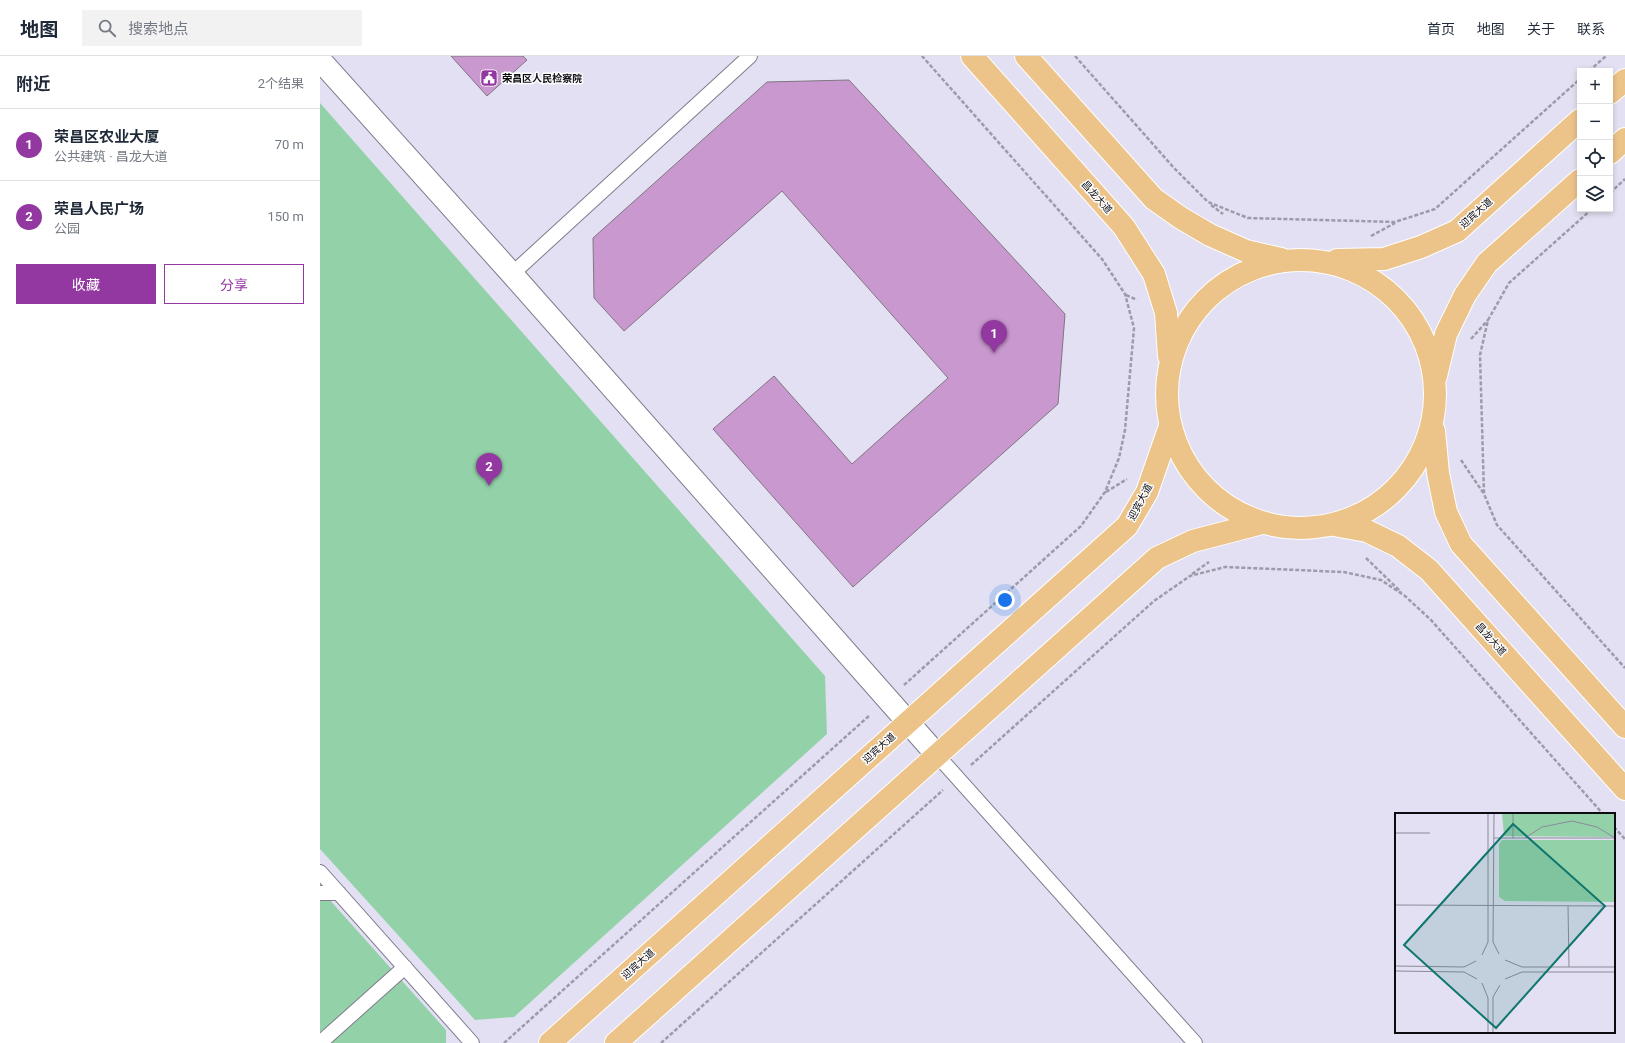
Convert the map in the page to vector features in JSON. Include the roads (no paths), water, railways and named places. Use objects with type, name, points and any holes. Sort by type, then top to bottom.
[{"type":"main road","name":"昌龙大道","points":[[972,56],[1124,227],[1154,274],[1166,313],[1170,364]]},
{"type":"main road","points":[[1026,56],[1154,199],[1181,218],[1210,235],[1246,251],[1282,260],[1325,261],[1365,275],[1399,301],[1423,336],[1435,378]]},
{"type":"main road","points":[[1613,90],[1625,80]]},
{"type":"main road","name":"迎宾大道","points":[[1325,261],[1384,259],[1421,248],[1457,230],[1577,123]]},
{"type":"main road","points":[[1613,150],[1625,139]]},
{"type":"main road","points":[[1577,183],[1487,263],[1465,295],[1446,334],[1435,378],[1434,420],[1438,473],[1446,512],[1461,544],[1625,727]]},
{"type":"main road","points":[[1282,260],[1250,268],[1222,284],[1198,306],[1180,333],[1170,364],[1166,395],[1170,426],[1189,468],[1221,502],[1262,523],[1297,529],[1333,525],[1369,511],[1399,488],[1421,456],[1434,420]]},
{"type":"main road","name":"迎宾大道","points":[[550,1043],[1127,526],[1147,492],[1170,426]]},
{"type":"main road","points":[[616,1043],[1157,558],[1193,540],[1262,523]]},
{"type":"main road","name":"昌龙大道","points":[[1333,525],[1367,531],[1398,546],[1429,570],[1625,789]]},
{"type":"street","points":[[320,60],[512,274],[937,756]]},
{"type":"lane","points":[[512,274],[750,56]]},
{"type":"lane","points":[[937,756],[1195,1043]]},
{"type":"lane","points":[[320,872],[472,1043]]},
{"type":"lane","points":[[320,893],[339,893]]},
{"type":"lane","points":[[320,1043],[405,967]]},
{"type":"place","name":"荣昌区人民检察院","points":[[489,78]]},
{"type":"place","name":"荣昌区农业大厦","points":[[994,353]]},
{"type":"place","name":"荣昌人民广场","points":[[489,486]]}]
